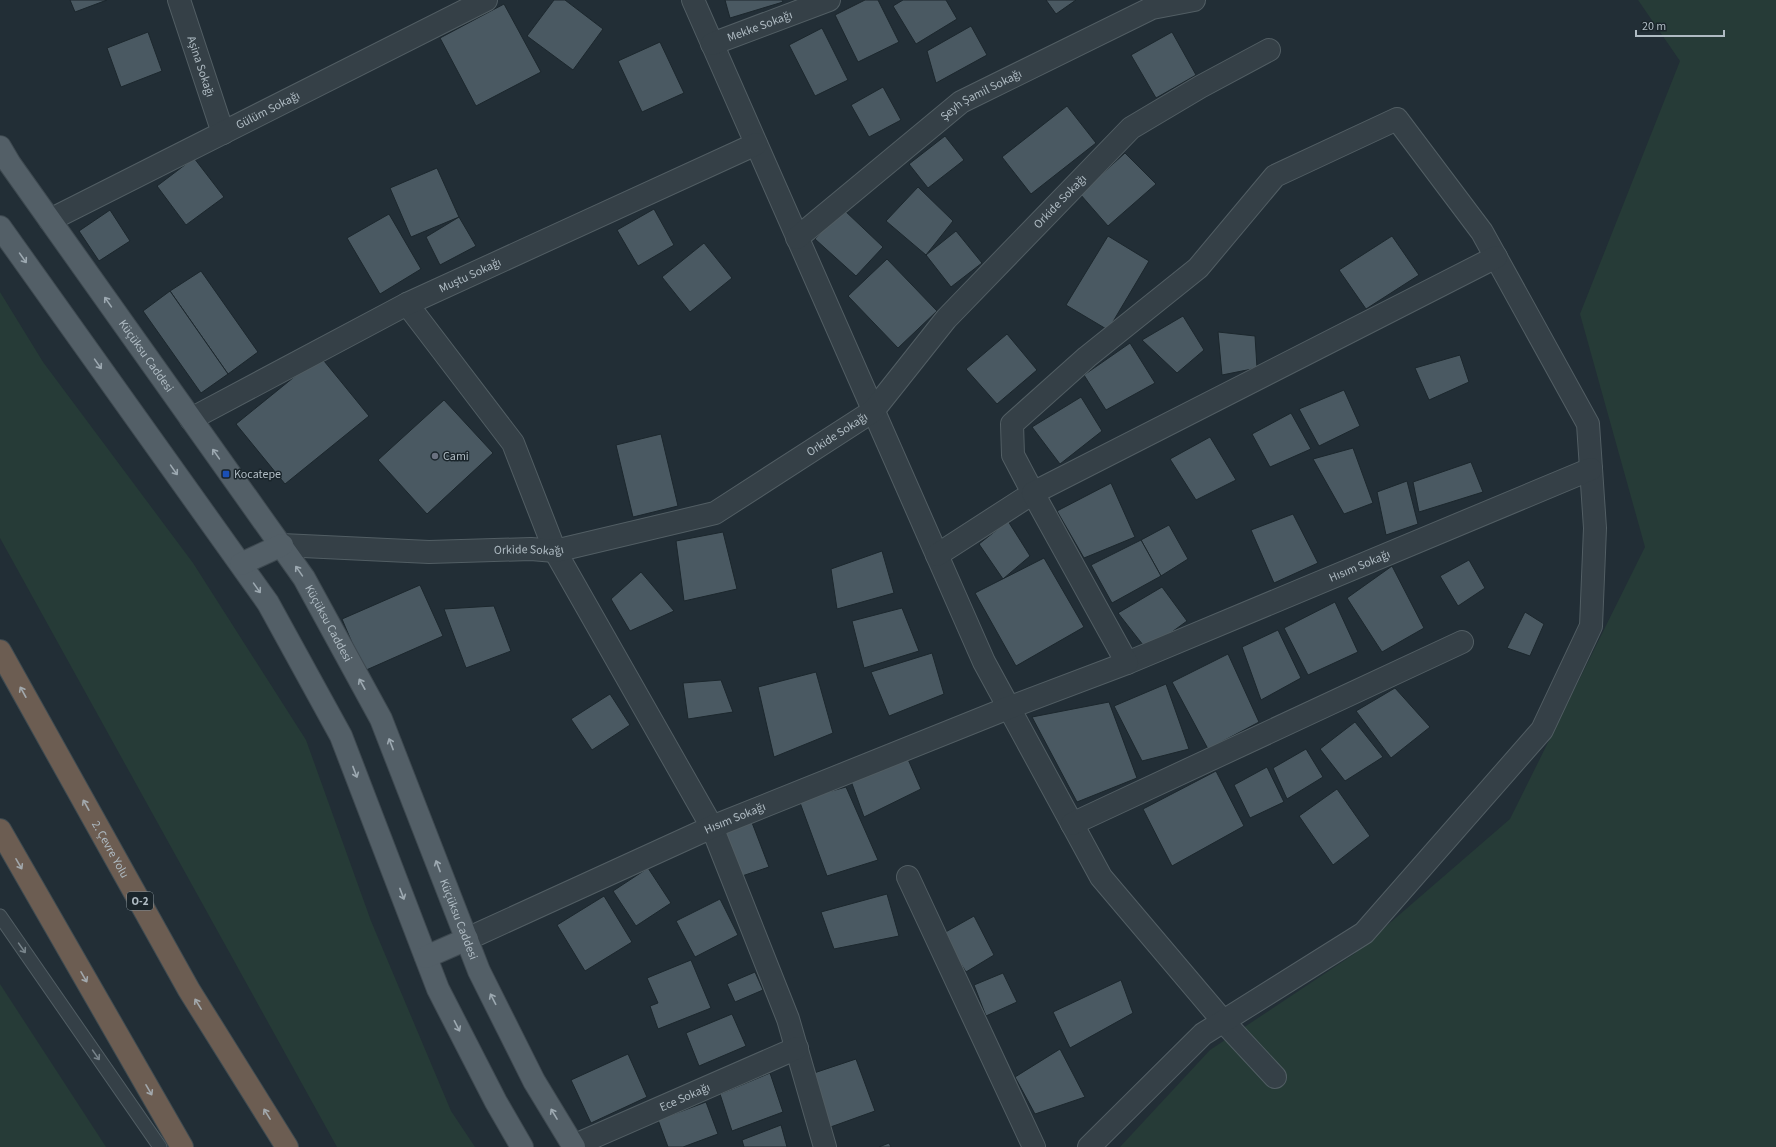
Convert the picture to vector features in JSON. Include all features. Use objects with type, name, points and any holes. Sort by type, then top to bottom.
[{"type":"highway","name":"2. Çevre Yolu","points":[[0,651],[189,990],[287,1147]]},
{"type":"highway","points":[[0,830],[182,1147]]},
{"type":"main road","name":"Küçüksu Caddesi","points":[[0,147],[10,164],[304,578],[381,719],[479,971],[534,1081],[573,1146]]},
{"type":"main road","points":[[0,227],[268,603],[341,736],[438,989],[496,1102],[522,1147]]},
{"type":"main road","points":[[240,564],[282,545]]},
{"type":"main road","points":[[426,957],[467,939]]},
{"type":"street","name":"Aşina Sokağı","points":[[179,0],[223,133]]},
{"type":"street","name":"Gülüm Sokağı","points":[[50,220],[486,0]]},
{"type":"street","points":[[693,0],[984,662],[1008,708],[1101,877],[1222,1022],[1275,1077]]},
{"type":"street","name":"Mekke Sokağı","points":[[712,44],[829,0]]},
{"type":"street","name":"Şeyh Şamil Sokağı","points":[[797,238],[961,102],[1152,8],[1194,0]]},
{"type":"street","name":"Orkide Sokağı","points":[[282,545],[429,552],[531,549],[555,551],[715,513],[873,411],[946,319],[1131,128],[1200,87],[1268,50]]},
{"type":"street","points":[[1089,1147],[1203,1034],[1364,933],[1542,730],[1591,626],[1595,528],[1588,424],[1482,232],[1397,119],[1275,176],[1198,268],[1088,357],[1012,424],[1013,455],[1127,663]]},
{"type":"street","name":"Muştu Sokağı","points":[[191,419],[407,304],[756,144]]},
{"type":"street","points":[[937,555],[1033,493],[1496,257]]},
{"type":"street","points":[[407,304],[512,443],[555,551],[712,827],[788,1018],[825,1147]]},
{"type":"street","name":"Hısım Sokağı","points":[[467,939],[712,827],[1008,708],[1127,663],[1591,469]]},
{"type":"street","points":[[1072,824],[1462,642]]},
{"type":"street","points":[[908,877],[1034,1147]]},
{"type":"street","name":"Ece Sokağı","points":[[573,1146],[797,1048]]},
{"type":"lane","points":[[0,916],[160,1147]]},
{"type":"green space","points":[[1638,0],[1776,0],[1776,1147],[1120,1147],[1210,1050],[1354,954],[1510,819],[1645,547],[1580,314],[1680,61]]},
{"type":"green space","points":[[0,292],[43,362],[193,563],[306,740],[371,921],[451,1111],[475,1147],[337,1147],[0,538]]},
{"type":"green space","points":[[0,984],[106,1147],[0,1147]]},
{"type":"building","points":[[70,0],[107,0],[75,12]]},
{"type":"building","points":[[554,0],[565,0],[603,29],[573,70],[527,36]]},
{"type":"building","points":[[725,0],[782,0],[783,2],[730,18]]},
{"type":"building","points":[[865,0],[878,0],[899,42],[858,62],[835,15]]},
{"type":"building","points":[[903,0],[946,0],[957,19],[916,44],[893,6]]},
{"type":"building","points":[[1046,0],[1076,0],[1056,14]]},
{"type":"building","points":[[504,4],[541,72],[476,106],[440,38]]},
{"type":"building","points":[[971,26],[987,55],[936,83],[927,51]]},
{"type":"building","points":[[822,28],[848,80],[815,96],[789,45]]},
{"type":"building","points":[[148,32],[162,71],[121,87],[107,48]]},
{"type":"building","points":[[1172,32],[1196,75],[1156,98],[1131,55]]},
{"type":"building","points":[[660,42],[684,93],[642,112],[618,61]]},
{"type":"building","points":[[883,87],[901,120],[869,137],[851,105]]},
{"type":"building","points":[[1067,106],[1096,143],[1031,194],[1002,157]]},
{"type":"building","points":[[945,136],[964,160],[928,188],[909,164]]},
{"type":"building","points":[[1125,153],[1156,184],[1108,226],[1080,194]]},
{"type":"building","points":[[194,158],[224,197],[186,225],[157,186]]},
{"type":"building","points":[[437,168],[459,217],[411,237],[390,188]]},
{"type":"building","points":[[918,187],[953,221],[926,255],[886,221]]},
{"type":"building","points":[[654,209],[674,245],[638,266],[617,230]]},
{"type":"building","points":[[843,209],[883,247],[856,276],[815,239]]},
{"type":"building","points":[[110,210],[130,241],[99,261],[79,231]]},
{"type":"building","points":[[389,214],[421,269],[380,294],[347,238]]},
{"type":"building","points":[[459,217],[476,246],[440,265],[426,237]]},
{"type":"building","points":[[956,231],[982,263],[951,287],[926,255]]},
{"type":"building","points":[[1108,236],[1149,261],[1108,330],[1066,305]]},
{"type":"building","points":[[1392,236],[1419,275],[1366,309],[1339,270]]},
{"type":"building","points":[[704,243],[732,278],[690,312],[662,277]]},
{"type":"building","points":[[887,259],[937,311],[898,348],[848,296]]},
{"type":"building","points":[[201,271],[258,352],[228,374],[170,291]]},
{"type":"building","points":[[170,291],[228,374],[201,393],[143,311]]},
{"type":"building","points":[[1183,316],[1204,350],[1177,373],[1142,340]]},
{"type":"building","points":[[1218,332],[1255,336],[1257,368],[1222,375]]},
{"type":"building","points":[[1007,334],[1037,370],[997,404],[966,369]]},
{"type":"building","points":[[1130,343],[1155,383],[1106,410],[1084,375]]},
{"type":"building","points":[[1460,355],[1469,382],[1429,400],[1415,368]]},
{"type":"building","points":[[320,356],[369,416],[285,484],[236,424]]},
{"type":"building","points":[[1344,390],[1360,426],[1319,446],[1299,409]]},
{"type":"building","points":[[1081,397],[1102,431],[1060,464],[1032,427]]},
{"type":"building","name":"Cami","points":[[444,400],[493,453],[427,514],[378,460]]},
{"type":"building","points":[[1291,413],[1311,449],[1270,467],[1252,434]]},
{"type":"building","points":[[661,434],[678,506],[633,517],[616,445]]},
{"type":"building","points":[[1210,437],[1236,480],[1196,500],[1170,459]]},
{"type":"building","points":[[1353,448],[1373,503],[1344,514],[1313,459]]},
{"type":"building","points":[[1471,462],[1483,492],[1419,512],[1413,482]]},
{"type":"building","points":[[1407,481],[1418,524],[1386,535],[1377,492]]},
{"type":"building","points":[[1111,483],[1135,537],[1084,558],[1057,511]]},
{"type":"building","points":[[1293,514],[1318,563],[1274,583],[1251,530]]},
{"type":"building","points":[[1008,521],[1030,556],[1003,579],[979,544]]},
{"type":"building","points":[[1169,525],[1188,559],[1161,576],[1141,540]]},
{"type":"building","points":[[723,532],[737,589],[684,601],[676,541]]},
{"type":"building","points":[[1141,540],[1161,576],[1112,603],[1091,565]]},
{"type":"building","points":[[882,551],[894,593],[837,609],[831,569]]},
{"type":"building","points":[[1044,558],[1084,627],[1016,666],[975,593]]},
{"type":"building","points":[[1469,560],[1485,588],[1458,606],[1440,576]]},
{"type":"building","points":[[1392,566],[1424,628],[1382,652],[1347,598]]},
{"type":"building","points":[[641,572],[674,611],[630,631],[611,599]]},
{"type":"building","points":[[420,585],[443,636],[364,671],[342,619]]},
{"type":"building","points":[[1162,587],[1187,621],[1147,650],[1118,613]]},
{"type":"building","points":[[1335,602],[1358,652],[1308,675],[1284,628]]},
{"type":"building","points":[[494,606],[511,651],[466,668],[444,609]]},
{"type":"building","points":[[902,608],[919,651],[864,668],[852,621]]},
{"type":"building","points":[[1525,612],[1544,624],[1530,656],[1507,648]]},
{"type":"building","points":[[1278,630],[1301,678],[1261,700],[1242,647]]},
{"type":"building","points":[[932,653],[944,694],[889,716],[871,672]]},
{"type":"building","points":[[1228,654],[1259,722],[1208,749],[1172,682]]},
{"type":"building","points":[[816,672],[833,733],[774,757],[758,687]]},
{"type":"building","points":[[721,680],[733,712],[688,719],[683,683]]},
{"type":"building","points":[[1166,684],[1189,749],[1142,761],[1114,706]]},
{"type":"building","points":[[1395,688],[1430,727],[1391,758],[1356,711]]},
{"type":"building","points":[[610,694],[630,725],[592,750],[571,719]]},
{"type":"building","points":[[1109,702],[1137,778],[1077,802],[1032,717]]},
{"type":"building","points":[[1355,722],[1383,757],[1345,781],[1320,749]]},
{"type":"building","points":[[1306,749],[1323,777],[1287,799],[1273,768]]},
{"type":"building","points":[[907,757],[921,789],[864,817],[851,781]]},
{"type":"building","points":[[1267,767],[1284,802],[1250,818],[1234,785]]},
{"type":"building","points":[[1216,771],[1244,826],[1172,866],[1143,809]]},
{"type":"building","points":[[846,787],[878,860],[827,876],[799,800]]},
{"type":"building","points":[[1337,789],[1370,836],[1333,865],[1299,816]]},
{"type":"building","points":[[751,820],[769,867],[739,877],[724,830]]},
{"type":"building","points":[[648,868],[671,903],[636,926],[613,891]]},
{"type":"building","points":[[887,894],[899,936],[834,949],[821,912]]},
{"type":"building","points":[[604,896],[632,942],[585,971],[557,925]]},
{"type":"building","points":[[720,899],[738,935],[695,957],[676,921]]},
{"type":"building","points":[[974,916],[994,955],[966,972],[942,934]]},
{"type":"building","points":[[691,960],[711,1008],[658,1029],[650,1006],[658,1003],[647,978]]},
{"type":"building","points":[[755,972],[763,990],[735,1002],[727,984]]},
{"type":"building","points":[[1003,973],[1017,1002],[986,1016],[974,985]]},
{"type":"building","points":[[1121,980],[1133,1013],[1070,1048],[1053,1012]]},
{"type":"building","points":[[732,1014],[746,1046],[699,1066],[686,1033]]},
{"type":"building","points":[[1060,1049],[1085,1097],[1035,1114],[1015,1077]]},
{"type":"building","points":[[628,1054],[647,1097],[591,1123],[571,1080]]},
{"type":"building","points":[[856,1059],[875,1111],[825,1129],[805,1076]]},
{"type":"building","points":[[770,1073],[783,1112],[732,1131],[720,1094]]},
{"type":"building","points":[[706,1102],[718,1134],[683,1147],[668,1147],[658,1120]]},
{"type":"building","points":[[781,1125],[787,1147],[744,1147],[742,1140]]},
{"type":"building","points":[[889,1143],[891,1147],[879,1147]]},
{"type":"place","name":"Cami","points":[[435,456]]},
{"type":"place","name":"Kocatepe","points":[[226,474]]}]
